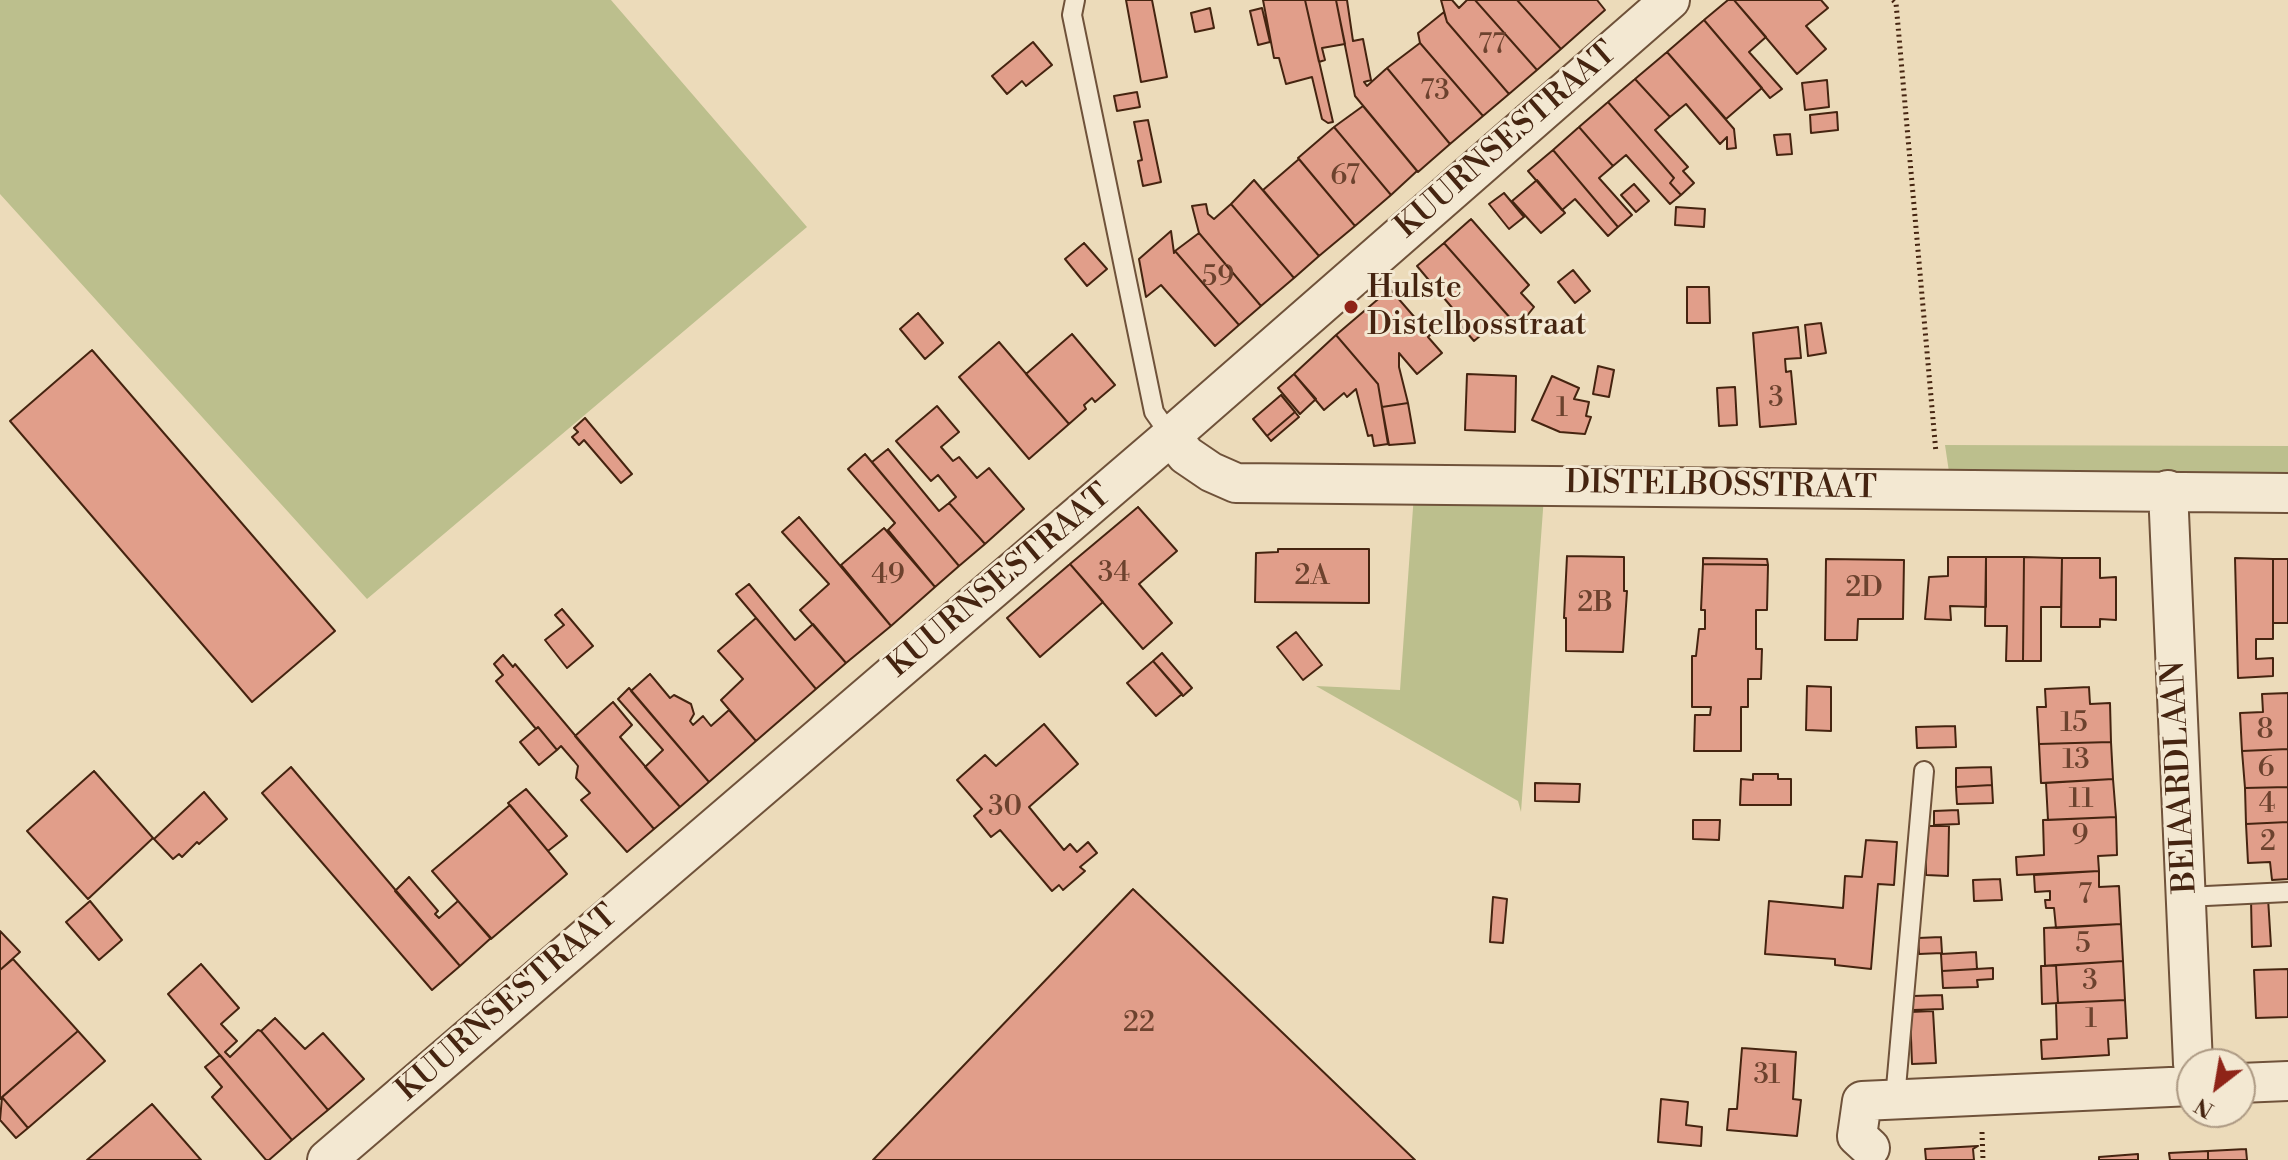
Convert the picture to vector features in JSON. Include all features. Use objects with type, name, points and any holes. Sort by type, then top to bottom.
[{"type":"street","name":"KUURNSESTRAAT","points":[[327,1160],[1171,436],[1670,0]]},
{"type":"street","name":"DISTELBOSSTRAAT","points":[[1171,436],[1186,455],[1211,472],[1236,483],[2288,493]]},
{"type":"street","name":"BEIAARDLAAN","points":[[2168,490],[2192,1048]]},
{"type":"street","points":[[2256,1082],[2288,1081]]},
{"type":"street","points":[[1870,1148],[1857,1136],[1862,1101],[2176,1087]]},
{"type":"lane","points":[[1075,0],[1072,15],[1154,412],[1171,436]]},
{"type":"lane","points":[[1895,1099],[1924,771]]},
{"type":"lane","points":[[2186,897],[2288,892]]},
{"type":"path","points":[[1893,0],[1896,3],[1939,490]]},
{"type":"green space","points":[[0,0],[611,0],[807,227],[367,599],[0,194]]},
{"type":"green space","points":[[1945,445],[2288,446],[2288,474],[1949,472]]},
{"type":"green space","points":[[1414,494],[1544,496],[1521,812],[1518,801],[1316,686],[1400,690]]},
{"type":"building","points":[[1126,0],[1152,0],[1167,77],[1141,82]]},
{"type":"building","points":[[1263,0],[1305,0],[1333,122],[1322,119],[1312,77],[1286,84],[1279,58],[1274,58]]},
{"type":"building","points":[[1305,0],[1336,0],[1345,44],[1322,48],[1325,60],[1319,62]]},
{"type":"building","points":[[1336,0],[1347,0],[1353,41],[1363,39],[1371,80],[1364,82],[1367,86],[1387,68],[1450,144],[1418,172],[1355,96]]},
{"type":"building","points":[[1441,0],[1452,0],[1459,8],[1467,0],[1475,0],[1537,70],[1509,94],[1447,22]]},
{"type":"building","points":[[1475,0],[1517,0],[1561,49],[1537,70]]},
{"type":"building","points":[[1517,0],[1597,0],[1605,10],[1561,49]]},
{"type":"building","points":[[1728,0],[1734,0],[1766,37],[1749,52],[1782,89],[1770,98],[1704,20]]},
{"type":"building","points":[[1734,0],[1821,0],[1828,8],[1806,26],[1826,49],[1797,74]]},
{"type":"building","points":[[1210,8],[1214,28],[1195,32],[1191,13]]},
{"type":"building","points":[[1262,8],[1270,42],[1258,45],[1250,11]]},
{"type":"building","points":[[1444,12],[1447,22],[1509,94],[1483,116],[1420,43],[1418,33]]},
{"type":"building","points":[[1704,20],[1762,88],[1726,119],[1667,52]]},
{"type":"building","points":[[1033,42],[1052,65],[1026,86],[1022,81],[1007,94],[992,76]]},
{"type":"building","points":[[1420,43],[1483,116],[1450,144],[1387,68]]},
{"type":"building","points":[[1667,52],[1734,129],[1736,148],[1727,149],[1727,137],[1720,144],[1686,104],[1670,117],[1635,79]]},
{"type":"building","points":[[1635,79],[1670,117],[1655,130],[1688,167],[1683,171],[1694,183],[1681,195],[1670,183],[1674,178],[1608,102]]},
{"type":"building","points":[[1827,80],[1829,107],[1805,110],[1802,83]]},
{"type":"building","points":[[1137,92],[1140,107],[1117,111],[1114,96]]},
{"type":"building","points":[[1608,102],[1674,178],[1670,183],[1681,195],[1670,204],[1626,155],[1613,166],[1579,127]]},
{"type":"building","points":[[1363,106],[1417,171],[1391,195],[1334,127]]},
{"type":"building","points":[[1837,112],[1838,130],[1811,133],[1810,115]]},
{"type":"building","points":[[1148,120],[1161,182],[1143,186],[1138,161],[1142,160],[1134,122]]},
{"type":"building","points":[[1334,127],[1391,195],[1355,226],[1298,158]]},
{"type":"building","points":[[1579,127],[1613,166],[1599,178],[1632,215],[1618,227],[1553,150]]},
{"type":"building","points":[[1790,134],[1792,154],[1777,155],[1774,135]]},
{"type":"building","points":[[1553,150],[1618,227],[1608,236],[1575,199],[1562,210],[1528,171]]},
{"type":"building","points":[[1299,159],[1355,226],[1319,256],[1263,190]]},
{"type":"building","points":[[1254,180],[1319,256],[1294,278],[1231,204]]},
{"type":"building","points":[[1537,180],[1565,213],[1541,233],[1512,201]]},
{"type":"building","points":[[1634,184],[1649,201],[1636,212],[1621,195]]},
{"type":"building","points":[[1504,193],[1524,217],[1509,229],[1489,204]]},
{"type":"building","points":[[1206,204],[1208,214],[1214,219],[1231,204],[1294,278],[1261,306],[1199,233],[1192,206]]},
{"type":"building","points":[[1676,207],[1705,209],[1704,227],[1675,225]]},
{"type":"building","points":[[1471,219],[1529,285],[1521,293],[1534,307],[1518,327],[1444,243]]},
{"type":"building","points":[[1171,231],[1174,253],[1239,325],[1215,346],[1161,285],[1146,297],[1139,259]]},
{"type":"building","points":[[1199,233],[1261,306],[1239,325],[1175,251]]},
{"type":"building","points":[[1084,243],[1107,269],[1087,286],[1065,259]]},
{"type":"building","points":[[1444,243],[1512,320],[1499,330],[1493,325],[1474,341],[1450,313],[1454,310],[1417,266]]},
{"type":"building","points":[[1573,270],[1590,291],[1575,303],[1558,282]]},
{"type":"building","points":[[1687,287],[1709,287],[1710,323],[1687,323]]},
{"type":"building","points":[[1390,289],[1442,353],[1417,374],[1399,353],[1399,367],[1408,403],[1382,407],[1378,384],[1336,335]]},
{"type":"building","points":[[918,313],[943,343],[925,359],[900,329]]},
{"type":"building","points":[[1821,323],[1826,353],[1808,356],[1805,325]]},
{"type":"building","points":[[1798,327],[1801,358],[1785,359],[1786,372],[1791,371],[1796,424],[1760,427],[1753,333]]},
{"type":"building","points":[[1072,334],[1115,385],[1095,402],[1092,398],[1084,405],[1086,409],[1069,424],[1026,374]]},
{"type":"building","points":[[1336,335],[1378,384],[1388,444],[1374,446],[1372,435],[1368,436],[1356,389],[1347,397],[1344,393],[1324,410],[1294,374]]},
{"type":"building","points":[[999,342],[1069,424],[1029,459],[959,377]]},
{"type":"building","points":[[92,350],[335,631],[252,702],[10,421]]},
{"type":"building","points":[[1598,366],[1614,370],[1609,397],[1593,394]]},
{"type":"building","points":[[1294,374],[1316,399],[1300,414],[1278,388]]},
{"type":"building","points":[[1467,374],[1516,376],[1515,432],[1465,430]]},
{"type":"building","points":[[1552,376],[1579,388],[1574,399],[1589,402],[1586,416],[1591,417],[1585,434],[1560,432],[1532,420]]},
{"type":"building","points":[[1735,387],[1737,425],[1719,426],[1717,388]]},
{"type":"building","points":[[1281,395],[1295,412],[1267,436],[1253,419]]},
{"type":"building","points":[[1408,403],[1415,443],[1389,445],[1382,407]]},
{"type":"building","points":[[937,406],[959,432],[941,447],[953,461],[959,457],[977,478],[989,468],[1024,509],[985,544],[949,503],[956,497],[938,475],[931,481],[896,441]]},
{"type":"building","points":[[1295,412],[1299,417],[1271,441],[1267,436]]},
{"type":"building","points":[[585,418],[632,474],[621,483],[584,440],[579,445],[572,437],[578,432],[574,428]]},
{"type":"building","points":[[888,449],[939,511],[949,503],[985,544],[959,566],[872,462]]},
{"type":"building","points":[[865,454],[959,566],[935,587],[888,530],[895,523],[848,469]]},
{"type":"building","points":[[1138,507],[1177,551],[1139,584],[1172,623],[1143,649],[1070,564]]},
{"type":"building","points":[[799,517],[891,626],[846,663],[800,610],[829,584],[782,532]]},
{"type":"building","points":[[884,528],[935,587],[891,626],[841,565]]},
{"type":"building","points":[[1278,549],[1369,549],[1369,603],[1255,602],[1256,553],[1278,552]]},
{"type":"building","points":[[1567,556],[1624,557],[1624,591],[1627,591],[1623,652],[1566,651]]},
{"type":"building","points":[[1948,557],[1986,557],[1986,607],[1950,606],[1951,620],[1925,619],[1929,577],[1948,576]]},
{"type":"building","points":[[1986,557],[2024,557],[2023,661],[2006,661],[2007,626],[1985,626]]},
{"type":"building","points":[[2024,557],[2062,558],[2061,607],[2041,607],[2041,661],[2023,661]]},
{"type":"building","points":[[1703,558],[1767,559],[1768,565],[1703,564]]},
{"type":"building","points":[[2062,558],[2100,558],[2100,578],[2116,577],[2116,620],[2100,619],[2100,627],[2061,627]]},
{"type":"building","points":[[2235,558],[2273,559],[2273,639],[2256,639],[2256,659],[2273,658],[2273,676],[2238,678]]},
{"type":"building","points":[[1826,559],[1904,560],[1903,619],[1858,619],[1857,640],[1825,640]]},
{"type":"building","points":[[2273,559],[2288,559],[2288,623],[2273,623]]},
{"type":"building","points":[[1070,564],[1103,602],[1040,657],[1007,618]]},
{"type":"building","points":[[1703,564],[1768,565],[1767,610],[1756,610],[1756,649],[1762,649],[1761,679],[1748,679],[1748,707],[1741,707],[1741,751],[1694,751],[1695,715],[1710,715],[1711,707],[1692,707],[1692,656],[1696,656],[1699,629],[1705,629],[1705,610],[1701,610]]},
{"type":"building","points":[[749,584],[795,640],[813,624],[846,663],[816,689],[736,594]]},
{"type":"building","points":[[562,609],[593,646],[567,668],[545,640],[564,625],[555,615]]},
{"type":"building","points":[[756,618],[816,689],[756,741],[721,700],[743,679],[718,651]]},
{"type":"building","points":[[1296,632],[1322,665],[1303,680],[1277,647]]},
{"type":"building","points":[[1162,653],[1192,688],[1183,696],[1153,661]]},
{"type":"building","points":[[503,655],[513,667],[515,664],[654,829],[627,852],[581,800],[590,793],[576,778],[578,766],[561,746],[557,750],[538,727],[536,729],[496,681],[503,675],[494,664]]},
{"type":"building","points":[[1153,661],[1182,694],[1156,716],[1127,683]]},
{"type":"building","points":[[650,674],[670,698],[674,695],[691,704],[694,714],[690,721],[693,725],[703,716],[711,726],[729,710],[756,741],[709,782],[631,691]]},
{"type":"building","points":[[1807,686],[1831,687],[1831,731],[1806,730]]},
{"type":"building","points":[[2089,687],[2090,704],[2110,703],[2111,742],[2039,744],[2037,707],[2046,707],[2045,689]]},
{"type":"building","points":[[629,688],[709,782],[680,807],[645,767],[663,750],[618,699]]},
{"type":"building","points":[[2288,693],[2288,749],[2242,751],[2240,713],[2263,712],[2262,694]]},
{"type":"building","points":[[613,702],[632,725],[620,737],[680,807],[654,829],[575,736]]},
{"type":"building","points":[[1044,724],[1078,764],[1029,807],[1064,850],[1070,844],[1077,852],[1088,842],[1097,853],[1080,867],[1085,871],[1063,890],[1059,885],[1052,891],[1000,830],[991,837],[974,816],[982,809],[957,780],[985,755],[996,766]]},
{"type":"building","points":[[1955,726],[1956,747],[1917,748],[1916,727]]},
{"type":"building","points":[[538,727],[557,750],[539,765],[520,742]]},
{"type":"building","points":[[2111,742],[2113,779],[2041,783],[2039,744]]},
{"type":"building","points":[[2288,749],[2288,787],[2245,788],[2242,751]]},
{"type":"building","points":[[291,767],[460,966],[432,990],[262,793]]},
{"type":"building","points":[[1991,767],[1992,785],[1956,787],[1956,768]]},
{"type":"building","points":[[94,771],[153,838],[88,899],[27,831]]},
{"type":"building","points":[[1753,774],[1778,774],[1778,779],[1791,779],[1791,805],[1740,805],[1741,779],[1753,780]]},
{"type":"building","points":[[2113,779],[2116,817],[2048,820],[2046,783]]},
{"type":"building","points":[[1535,783],[1580,784],[1579,802],[1535,801]]},
{"type":"building","points":[[1992,785],[1993,803],[1957,804],[1956,787]]},
{"type":"building","points":[[2288,787],[2288,822],[2246,824],[2245,788]]},
{"type":"building","points":[[526,789],[567,836],[548,851],[508,803]]},
{"type":"building","points":[[204,792],[227,819],[182,857],[179,854],[173,859],[154,839]]},
{"type":"building","points":[[510,805],[567,874],[491,939],[432,871]]},
{"type":"building","points":[[1958,810],[1959,824],[1934,825],[1934,811]]},
{"type":"building","points":[[2116,817],[2117,855],[2098,856],[2099,871],[2017,875],[2016,857],[2044,855],[2043,820]]},
{"type":"building","points":[[1693,820],[1720,820],[1719,840],[1693,839]]},
{"type":"building","points":[[2288,822],[2288,879],[2272,880],[2270,862],[2248,863],[2246,824]]},
{"type":"building","points":[[1926,826],[1949,826],[1948,876],[1926,875]]},
{"type":"building","points":[[1866,840],[1897,842],[1894,885],[1878,884],[1871,969],[1835,965],[1835,959],[1765,954],[1769,901],[1843,908],[1845,876],[1862,877]]},
{"type":"building","points":[[2099,871],[2099,887],[2119,886],[2121,924],[2056,928],[2054,908],[2046,908],[2045,900],[2050,900],[2050,891],[2035,892],[2034,875]]},
{"type":"building","points":[[409,877],[438,911],[435,914],[439,918],[458,901],[491,938],[460,966],[395,891]]},
{"type":"building","points":[[2000,879],[2002,900],[1974,901],[1973,880]]},
{"type":"building","points":[[1133,889],[1415,1160],[873,1160]]},
{"type":"building","points":[[1493,897],[1507,899],[1503,943],[1490,942]]},
{"type":"building","points":[[2268,898],[2271,946],[2252,947],[2251,899]]},
{"type":"building","points":[[90,901],[122,940],[99,960],[66,922]]},
{"type":"building","points":[[2121,924],[2123,961],[2045,966],[2044,928]]},
{"type":"building","points":[[0,931],[20,952],[0,970]]},
{"type":"building","points":[[1941,937],[1942,953],[1919,954],[1918,938]]},
{"type":"building","points":[[1976,952],[1977,969],[1942,971],[1941,954]]},
{"type":"building","points":[[13,959],[78,1031],[0,1099],[0,970]]},
{"type":"building","points":[[2123,961],[2125,1000],[2058,1003],[2056,965]]},
{"type":"building","points":[[201,964],[239,1008],[221,1024],[237,1041],[225,1052],[230,1057],[258,1030],[261,1031],[328,1110],[292,1140],[168,994]]},
{"type":"building","points":[[2056,965],[2058,1003],[2042,1004],[2041,966]]},
{"type":"building","points":[[1993,968],[1993,979],[1977,980],[1978,987],[1943,988],[1942,971]]},
{"type":"building","points":[[2288,969],[2288,1017],[2256,1018],[2254,970]]},
{"type":"building","points":[[1942,995],[1943,1009],[1913,1010],[1913,996]]},
{"type":"building","points":[[2125,1000],[2127,1038],[2108,1039],[2109,1055],[2042,1059],[2041,1040],[2057,1039],[2056,1003]]},
{"type":"building","points":[[1933,1011],[1936,1063],[1912,1064],[1910,1012]]},
{"type":"building","points":[[275,1018],[305,1049],[323,1033],[364,1079],[328,1110],[261,1031]]},
{"type":"building","points":[[78,1031],[105,1061],[28,1128],[2,1097]]},
{"type":"building","points":[[1742,1048],[1796,1052],[1793,1099],[1801,1100],[1797,1136],[1727,1130],[1729,1109],[1737,1109]]},
{"type":"building","points":[[220,1055],[292,1140],[269,1160],[212,1097],[222,1087],[205,1067]]},
{"type":"building","points":[[2,1097],[28,1128],[16,1138],[0,1120]]},
{"type":"building","points":[[1661,1099],[1688,1102],[1686,1125],[1702,1127],[1701,1146],[1658,1142]]},
{"type":"building","points":[[152,1104],[201,1160],[87,1160]]},
{"type":"building","points":[[1978,1146],[1973,1149],[1974,1160],[1926,1160],[1925,1149]]},
{"type":"building","points":[[2246,1149],[2247,1160],[2208,1160],[2208,1151]]},
{"type":"building","points":[[2208,1151],[2208,1160],[2170,1160],[2169,1153]]},
{"type":"building","points":[[2138,1154],[2138,1160],[2099,1160],[2099,1157]]},
{"type":"place","name":"Hulste Distelbosstraat","points":[[1351,307]]}]
